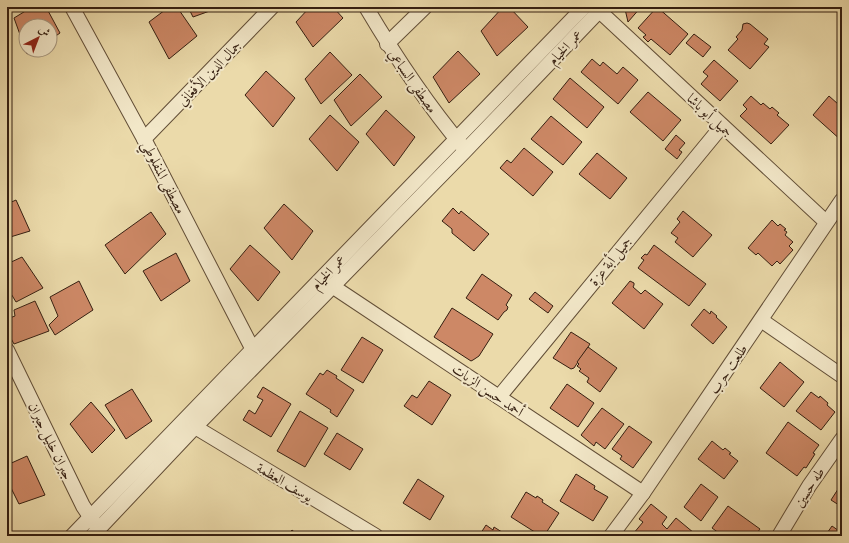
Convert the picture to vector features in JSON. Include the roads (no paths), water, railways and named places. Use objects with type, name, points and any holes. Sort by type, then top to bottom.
[{"type":"street","name":"مصطفى المنفلوطي","points":[[72,7],[144,139],[252,348]]},
{"type":"street","name":"جمال الدين الأفغاني","points":[[144,139],[272,7]]},
{"type":"street","name":"مصطفى السباعي","points":[[366,7],[387,44],[423,97],[461,145]]},
{"type":"street","points":[[387,44],[425,7]]},
{"type":"street","name":"عمر الخيام","points":[[95,533],[195,427],[332,286],[461,145],[584,7]]},
{"type":"street","name":"عمر الخيام","points":[[72,536],[147,457],[184,421],[252,348],[461,145],[599,8]]},
{"type":"street","name":"جميل أبو باشا","points":[[599,8],[722,126],[826,222]]},
{"type":"street","name":"جميل أبة عزة","points":[[499,397],[722,126]]},
{"type":"street","name":"طلعت حرب","points":[[611,536],[643,493],[842,200]]},
{"type":"street","name":"أحمد حسن الزيات","points":[[332,286],[643,493]]},
{"type":"street","points":[[761,320],[842,376]]},
{"type":"street","name":"جبران خليل جبران","points":[[7,350],[95,533]]},
{"type":"street","name":"يوسف العظمة","points":[[195,427],[376,536]]},
{"type":"street","name":"طه حسين","points":[[779,536],[809,486],[842,439]]}]
